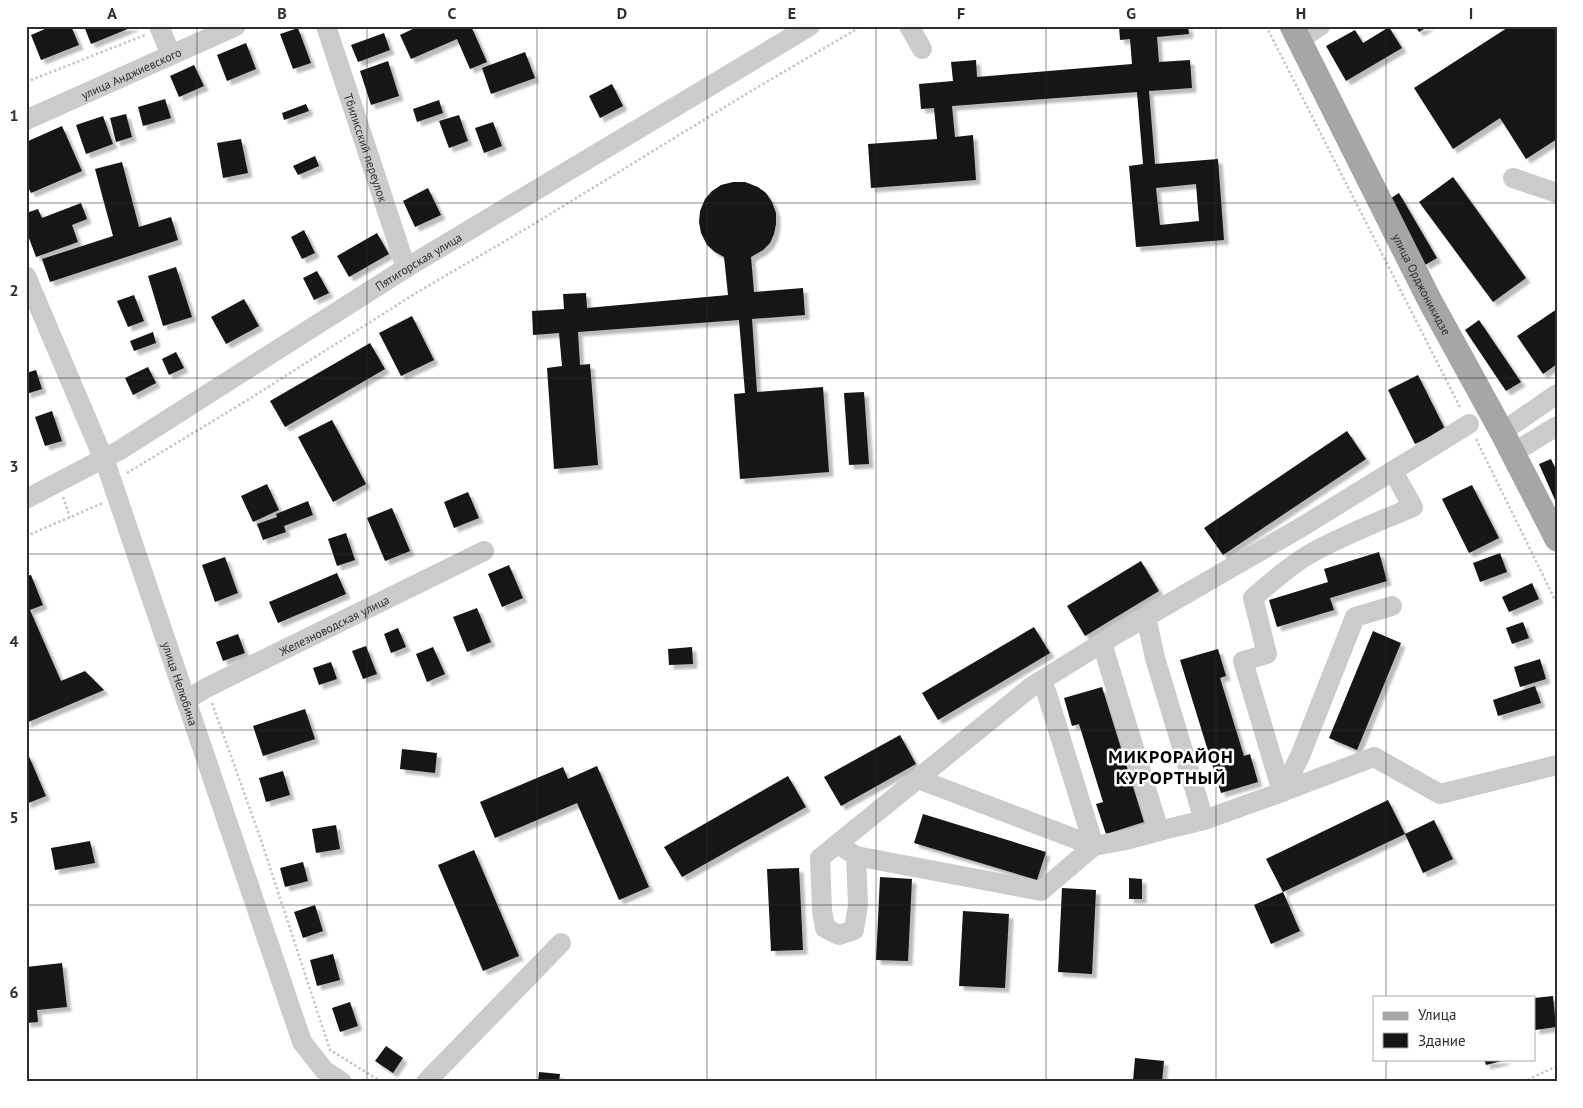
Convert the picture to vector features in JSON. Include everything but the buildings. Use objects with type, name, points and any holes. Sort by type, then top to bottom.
[{"type":"main road","name":"улица Орджоникидзе","points":[[1295,33],[1430,301],[1508,442],[1557,539]]},
{"type":"street","name":"улица Анджиевского","points":[[26,120],[236,26]]},
{"type":"street","name":"Тбилисский переулок","points":[[326,26],[406,268]]},
{"type":"street","name":"Пятигорская улица","points":[[26,499],[120,450],[406,268],[810,26]]},
{"type":"street","points":[[909,26],[922,49]]},
{"type":"street","points":[[1295,33],[1320,26]]},
{"type":"street","points":[[160,28],[171,54]]},
{"type":"street","points":[[1513,178],[1557,193]]},
{"type":"street","name":"улица Нелюбина","points":[[26,276],[104,458],[302,1042],[318,1076],[342,1082]]},
{"type":"street","points":[[1508,442],[1557,394]]},
{"type":"street","points":[[856,856],[858,905],[854,930],[838,935],[825,928],[822,910],[820,858],[1031,687],[1102,643],[1300,528],[1469,424]]},
{"type":"street","points":[[1508,442],[1557,426]]},
{"type":"street","points":[[1282,792],[1243,661],[1267,654],[1253,598],[1307,556],[1413,507],[1393,471]]},
{"type":"street","name":"Железноводская улица","points":[[186,700],[206,688],[484,552]]},
{"type":"street","points":[[1282,792],[1300,756],[1355,617],[1392,606]]},
{"type":"street","points":[[1146,617],[1155,658],[1204,820]]},
{"type":"street","points":[[1102,643],[1159,831]]},
{"type":"street","points":[[1040,681],[1047,694],[1094,846]]},
{"type":"street","points":[[838,844],[856,856],[1041,891],[1094,846],[1126,840],[1204,820],[1374,757],[1440,794],[1557,765]]},
{"type":"street","points":[[918,779],[1094,846]]},
{"type":"street","points":[[426,1082],[561,943]]},
{"type":"path","points":[[26,536],[118,497],[124,475],[246,401],[416,293],[529,227],[751,90],[862,26]]},
{"type":"path","points":[[1266,26],[1469,424],[1557,604]]},
{"type":"path","points":[[26,82],[160,28]]},
{"type":"path","points":[[206,688],[218,716],[261,840],[330,1050],[382,1082]]},
{"type":"path","points":[[1523,1082],[1557,1066]]},
{"type":"district","name":"МИКРОРАЙОН КУРОРТНЫЙ","points":[[1171,766]]}]
